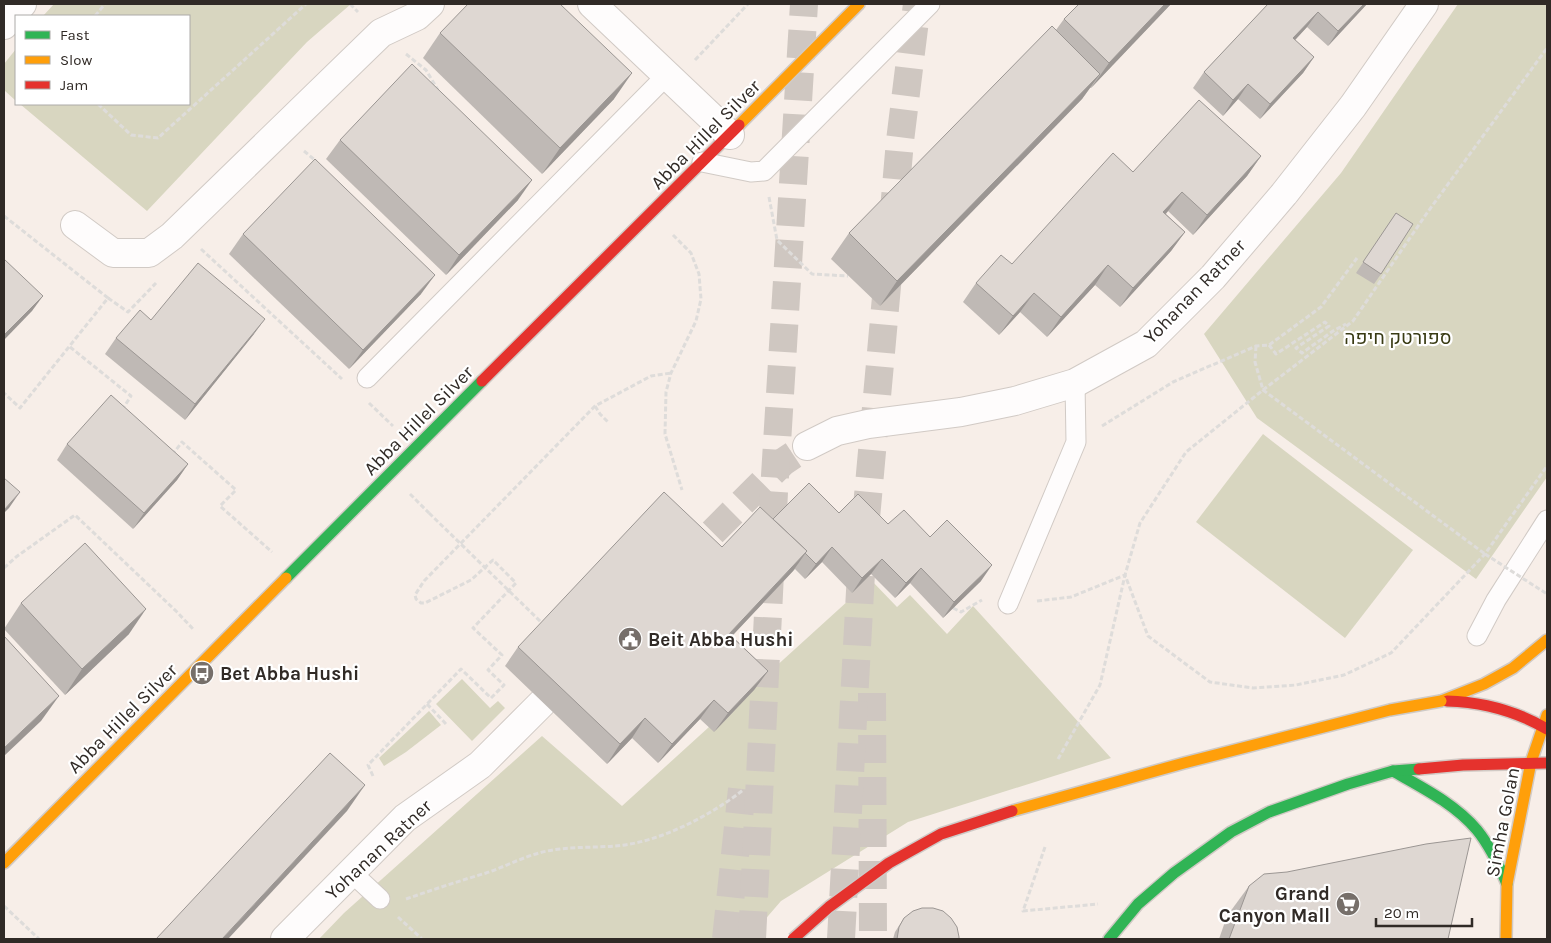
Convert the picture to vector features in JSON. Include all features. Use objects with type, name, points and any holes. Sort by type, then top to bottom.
[{"type":"main road","name":"Abba Hillel Silver","points":[[4,863],[859,4]]},
{"type":"main road","points":[[1441,701],[1484,684],[1513,668],[1547,640]]},
{"type":"main road","points":[[793,939],[829,907],[889,863],[942,834],[984,819],[1030,806],[1184,763],[1390,710],[1441,701],[1468,701],[1492,706],[1518,714],[1545,728]]},
{"type":"main road","name":"Simha Golan","points":[[1506,939],[1508,884],[1531,762],[1545,728],[1547,715]]},
{"type":"main road","points":[[1109,939],[1138,904],[1174,873],[1231,832],[1279,809],[1348,784],[1392,772],[1463,765],[1547,762]]},
{"type":"main road","points":[[1392,772],[1434,794],[1464,817],[1486,842],[1508,884]]},
{"type":"street","points":[[4,25],[22,4]]},
{"type":"street","points":[[75,225],[113,253],[149,253],[179,228],[381,33],[417,16],[430,4]]},
{"type":"street","points":[[592,4],[730,135]]},
{"type":"street","name":"Yohanan Ratner","points":[[807,446],[837,432],[868,424],[961,412],[1015,401],[1075,383],[1146,344],[1213,277],[1284,194],[1353,106],[1424,4]]},
{"type":"street","name":"Yohanan Ratner","points":[[285,939],[405,818],[480,765],[542,703]]},
{"type":"lane","points":[[702,162],[751,172],[764,171],[930,4]]},
{"type":"lane","points":[[367,378],[667,75]]},
{"type":"lane","points":[[1008,604],[1076,442],[1075,383]]},
{"type":"lane","points":[[1477,636],[1496,600],[1547,520]]},
{"type":"lane","points":[[351,872],[380,899]]},
{"type":"path","points":[[96,15],[106,4]]},
{"type":"path","points":[[99,105],[131,134],[158,138],[306,4]]},
{"type":"path","points":[[712,42],[748,4]]},
{"type":"path","points":[[381,33],[426,70],[439,93]]},
{"type":"path","points":[[1058,760],[1100,685],[1125,576],[1140,523],[1186,452],[1353,320],[1427,213],[1547,48]]},
{"type":"path","points":[[281,130],[320,165]]},
{"type":"path","points":[[764,171],[777,240],[812,274],[848,276]]},
{"type":"path","points":[[651,214],[691,253],[699,274],[701,299],[696,321],[670,373],[666,392],[665,434],[682,490]]},
{"type":"path","points":[[4,216],[108,298],[20,408],[4,393]]},
{"type":"path","points":[[179,228],[346,382]]},
{"type":"path","points":[[1076,442],[1173,382],[1256,346],[1269,345],[1321,307],[1357,258]]},
{"type":"path","points":[[1269,345],[1276,354],[1325,322],[1329,326],[1296,348],[1302,353],[1333,331],[1353,320]]},
{"type":"path","points":[[1256,346],[1256,362],[1263,390],[1485,554],[1547,594]]},
{"type":"path","points":[[70,347],[131,396],[120,412]]},
{"type":"path","points":[[374,776],[368,765],[460,669],[491,698],[504,685],[488,670],[502,656],[473,628],[516,583],[493,560],[471,580],[425,603],[421,603],[416,599],[417,591],[424,581],[594,406],[651,376],[670,373]]},
{"type":"path","points":[[594,406],[609,423]]},
{"type":"path","points":[[164,449],[172,456],[182,442],[236,490],[220,506],[293,572]]},
{"type":"path","points":[[1125,576],[1148,636],[1210,682],[1253,688],[1296,685],[1344,675],[1391,653],[1485,554],[1547,466]]},
{"type":"path","points":[[429,513],[543,624]]},
{"type":"path","points":[[4,568],[16,557],[75,515],[177,612]]},
{"type":"path","points":[[1008,604],[1071,598],[1125,576]]},
{"type":"path","points":[[427,704],[447,725]]},
{"type":"path","points":[[380,899],[389,901],[406,899],[486,873],[540,852],[616,846],[649,840],[672,831],[720,807],[744,790]]},
{"type":"path","points":[[1045,847],[1023,912],[1099,904]]},
{"type":"path","points":[[380,899],[422,939]]},
{"type":"path","points":[[4,906],[39,939]]},
{"type":"green space","points":[[54,4],[351,4],[307,42],[147,211],[21,105],[190,105],[190,15],[44,15]]},
{"type":"green space","name":"ספורטק חיפה","points":[[1458,4],[1547,4],[1547,477],[1476,579],[1257,418],[1204,334],[1341,173]]},
{"type":"green space","points":[[15,50],[15,100],[4,90],[4,64]]},
{"type":"green space","points":[[1263,434],[1413,550],[1345,638],[1196,522]]},
{"type":"green space","points":[[871,580],[897,607],[910,595],[947,634],[973,606],[1111,758],[908,822],[781,901],[748,939],[319,939],[344,913],[542,736],[622,806]]},
{"type":"green space","points":[[462,679],[490,708],[498,701],[505,708],[472,741],[436,704]]},
{"type":"green space","points":[[429,711],[441,725],[384,766],[379,758]]},
{"type":"building","points":[[468,4],[560,4],[632,73],[560,148],[440,33]]},
{"type":"building","points":[[1079,4],[1165,4],[1109,63],[1064,19]]},
{"type":"building","points":[[1268,4],[1364,4],[1338,31],[1318,12],[1293,38],[1314,57],[1270,104],[1248,84],[1233,100],[1204,72]]},
{"type":"building","points":[[1052,26],[1100,74],[897,281],[849,233]]},
{"type":"building","points":[[412,64],[532,180],[459,255],[340,140]]},
{"type":"building","points":[[1199,100],[1261,156],[1207,215],[1182,192],[1163,212],[1185,232],[1133,288],[1108,265],[1061,317],[1034,293],[1013,316],[976,283],[1001,255],[1012,264],[1113,153],[1133,172]]},
{"type":"building","points":[[315,159],[435,275],[363,350],[243,234]]},
{"type":"building","points":[[1396,213],[1413,224],[1381,274],[1363,262]]},
{"type":"building","points":[[4,259],[43,296],[4,335]]},
{"type":"building","points":[[198,263],[265,319],[195,404],[116,338],[140,310],[151,320]]},
{"type":"building","points":[[111,395],[188,464],[144,513],[67,444]]},
{"type":"building","points":[[4,478],[20,492],[4,510]]},
{"type":"building","points":[[809,483],[839,513],[858,494],[888,524],[904,510],[930,537],[947,520],[992,565],[954,602],[921,568],[906,583],[882,559],[862,578],[832,547],[816,564],[805,553],[807,551],[773,519]]},
{"type":"building","name":"Beit Abba Hushi","points":[[664,492],[722,547],[760,507],[807,551],[729,634],[768,671],[728,713],[714,700],[672,744],[645,718],[620,744],[518,647]]},
{"type":"building","points":[[85,543],[146,609],[82,669],[21,603]]},
{"type":"building","points":[[4,636],[59,696],[4,748]]},
{"type":"building","points":[[330,753],[365,785],[222,939],[156,939]]},
{"type":"building","name":"Grand Canyon Mall","points":[[1471,838],[1448,939],[1229,939],[1249,886],[1264,874],[1287,872],[1426,844]]},
{"type":"building","points":[[922,908],[933,908],[943,911],[957,927],[959,939],[897,939],[899,927],[904,918],[913,911]]},
{"type":"tunnel","points":[[752,939],[774,492],[804,4]]},
{"type":"tunnel","points":[[893,221],[900,141],[917,4]]},
{"type":"tunnel","points":[[841,939],[861,573],[889,264]]},
{"type":"tunnel","points":[[683,562],[783,462],[807,446]]},
{"type":"tunnel","points":[[872,693],[873,939]]},
{"type":"tunnel","points":[[726,939],[742,789]]},
{"type":"traffic: fast","points":[[286,578],[482,381]]},
{"type":"traffic: fast","points":[[1109,939],[1138,904],[1174,873],[1231,832],[1269,812],[1348,784],[1393,771],[1419,769]]},
{"type":"traffic: fast","points":[[1393,771],[1438,797],[1459,812],[1482,836],[1507,884]]},
{"type":"traffic: slow","points":[[739,125],[859,4]]},
{"type":"traffic: slow","points":[[4,863],[286,578]]},
{"type":"traffic: slow","points":[[1441,701],[1484,684],[1513,668],[1547,640]]},
{"type":"traffic: slow","points":[[1012,811],[1184,763],[1390,710],[1441,701]]},
{"type":"traffic: slow","points":[[1506,939],[1507,884],[1531,762],[1547,715]]},
{"type":"traffic: jam","points":[[482,381],[739,125]]},
{"type":"traffic: jam","points":[[1447,701],[1473,703],[1511,712],[1547,729]]},
{"type":"traffic: jam","points":[[1419,769],[1463,765],[1547,763]]},
{"type":"traffic: jam","points":[[793,939],[829,907],[889,863],[941,834],[1012,811]]},
{"type":"place","name":"Beit Abba Hushi","points":[[630,639]]},
{"type":"place","name":"Bet Abba Hushi","points":[[202,673]]},
{"type":"place","name":"Grand Canyon Mall","points":[[1348,904]]}]
